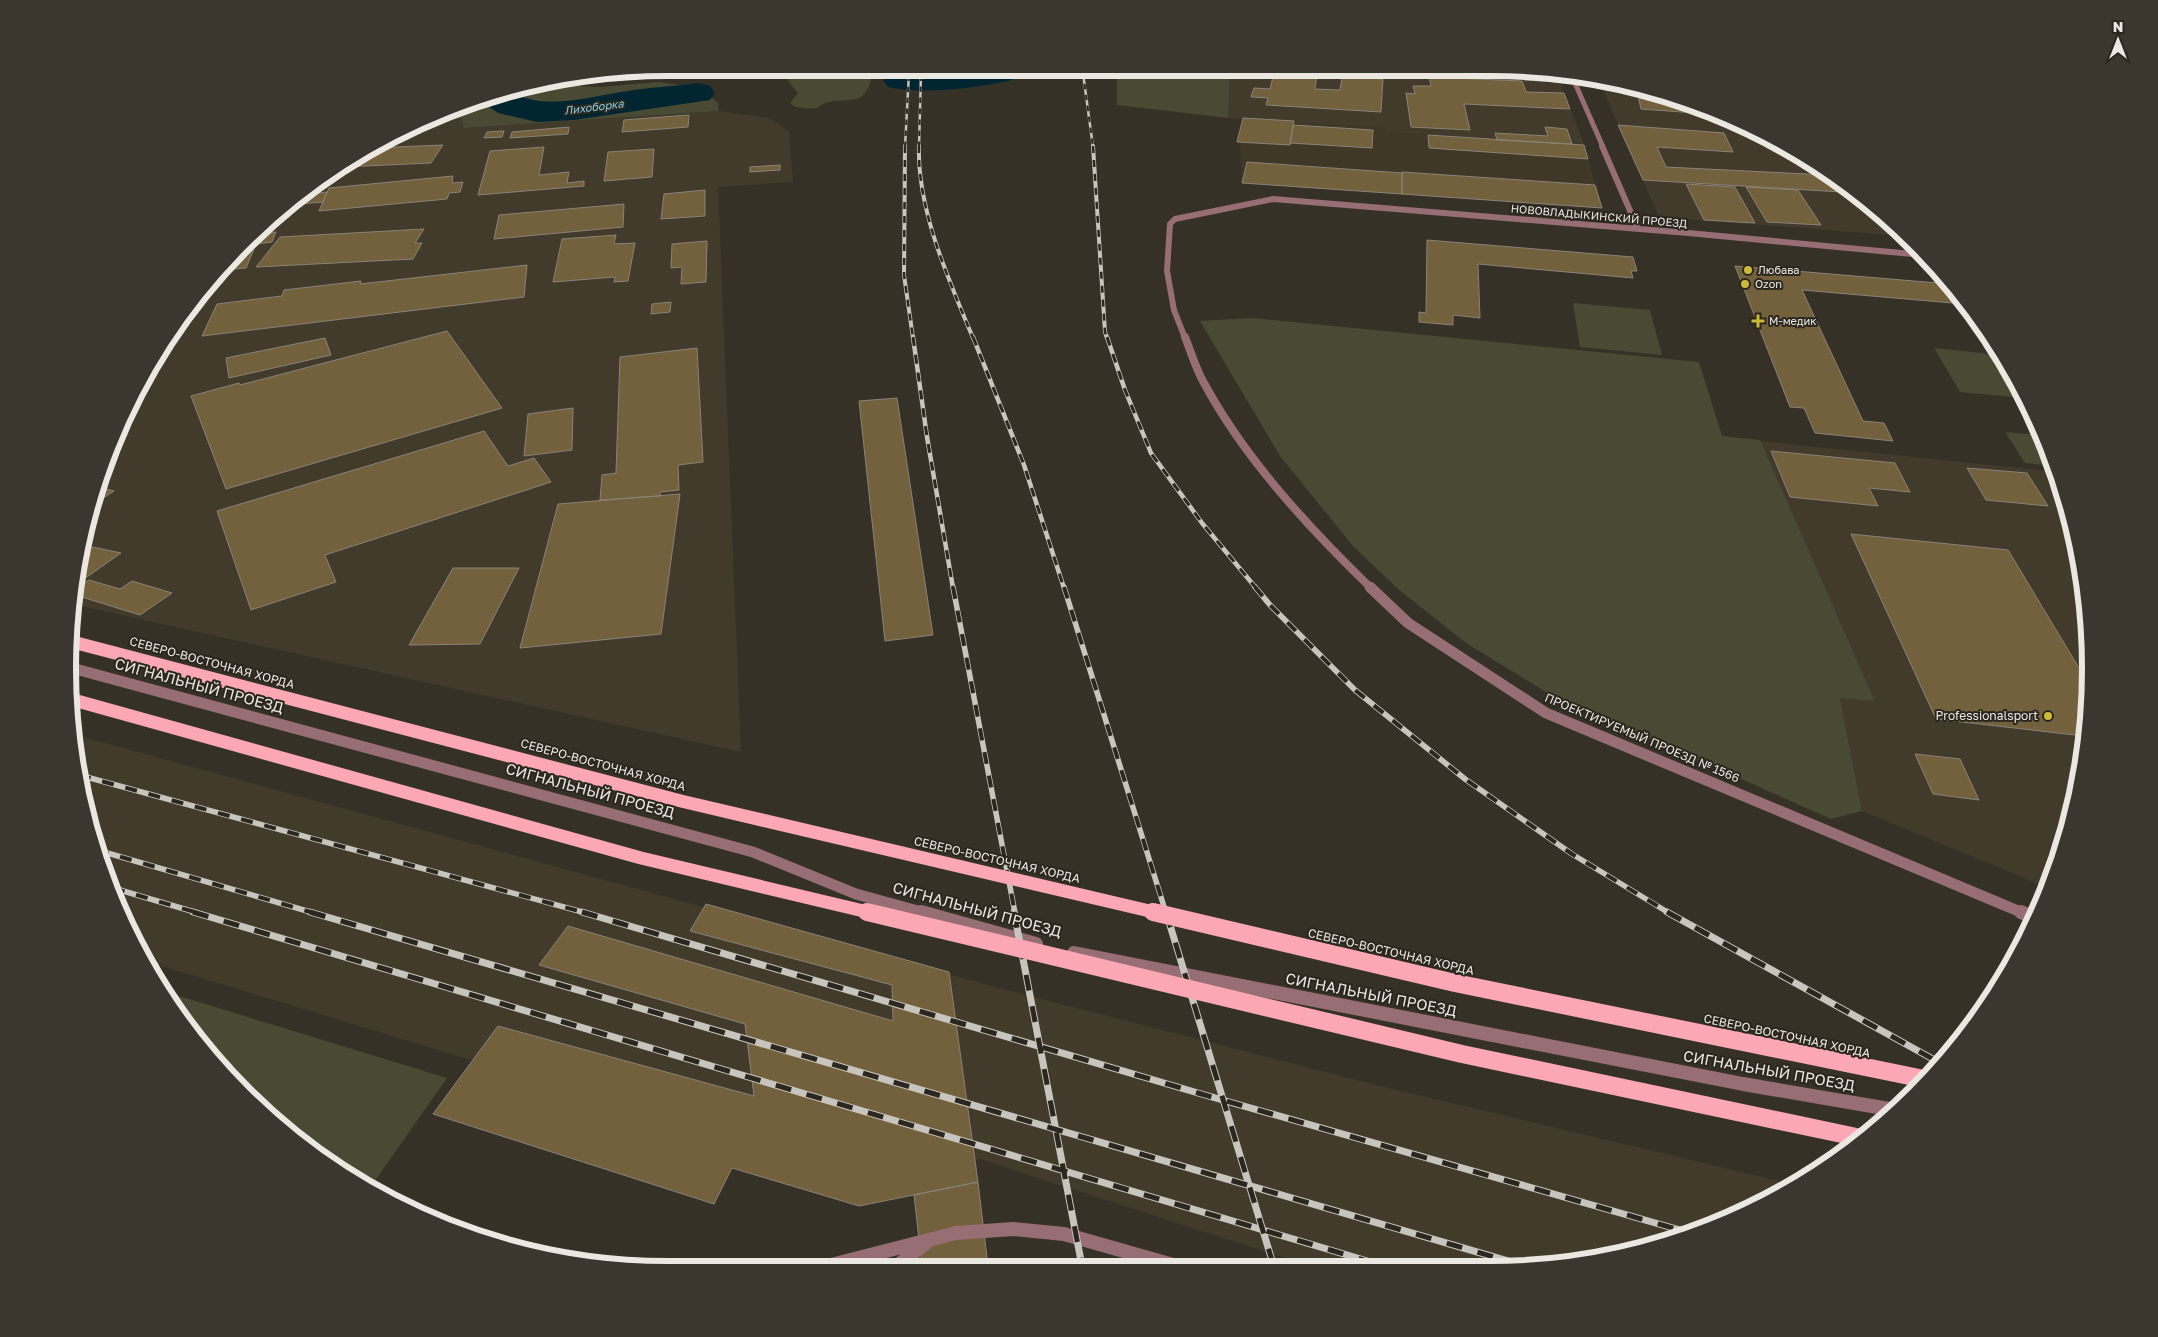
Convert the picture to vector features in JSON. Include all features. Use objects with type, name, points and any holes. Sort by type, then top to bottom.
[{"type":"main road","name":"СЕВЕРО-ВОСТОЧНАЯ ХОРДА","points":[[77,643],[681,801],[1455,983],[1917,1078]]},
{"type":"main road","points":[[78,701],[650,860],[1462,1054],[1852,1136]]},
{"type":"street","points":[[1575,82],[1638,229]]},
{"type":"street","name":"НОВОВЛАДЫКИНСКИЙ ПРОЕЗД","points":[[1273,199],[1912,254]]},
{"type":"street","name":"ПРОЕКТИРУЕМЫЙ ПРОЕЗД № 1566","points":[[1273,199],[1175,219],[1170,224],[1167,271],[1174,310],[1203,382],[1249,454],[1341,559],[1408,623],[1546,713],[2028,915]]},
{"type":"street","name":"СИГНАЛЬНЫЙ ПРОЕЗД","points":[[76,669],[752,852],[856,894],[1057,950],[1743,1084],[1886,1108]]},
{"type":"street","points":[[847,1261],[956,1233],[1013,1229],[1064,1234],[1159,1261]]},
{"type":"street","points":[[903,1261],[928,1241]]},
{"type":"shaded area","points":[[1230,76],[1490,76],[1528,78],[1559,80],[1584,144],[1386,132],[1384,127],[1228,118]]},
{"type":"shaded area","points":[[1602,87],[1643,96],[1680,108],[1716,121],[1751,137],[1819,176],[1880,223],[1893,235],[1672,218],[1658,215]]},
{"type":"shaded area","points":[[719,111],[768,118],[789,131],[793,182],[718,187],[741,752],[80,606],[96,515],[121,442],[137,407],[176,339],[223,278],[278,223],[339,176],[407,137],[442,121],[460,114],[464,128]]},
{"type":"shaded area","points":[[1243,118],[1384,127],[1386,132],[1584,144],[1602,208],[1242,183],[1240,142],[1237,142]]},
{"type":"shaded area","points":[[1760,441],[2047,471],[2062,515],[2077,591],[2082,668],[2077,746],[2070,784],[2062,822],[2041,885],[1862,811],[1840,697],[1875,701]]},
{"type":"shaded area","points":[[80,736],[995,987],[1372,1084],[1784,1182],[1716,1216],[1680,1229],[1643,1241],[1567,1256],[1490,1261],[1294,1261],[980,1159],[959,1166],[735,1140],[155,964],[121,895],[108,859],[96,822]]},
{"type":"green space","points":[[790,76],[869,76],[871,79],[867,90],[856,99],[833,101],[817,108],[803,108],[796,107],[790,103],[798,93],[786,78]]},
{"type":"green space","points":[[1117,76],[1230,76],[1228,118],[1117,105]]},
{"type":"green space","points":[[659,82],[700,88],[718,103],[719,111],[464,128],[460,114],[515,96],[553,88],[567,85],[599,87]]},
{"type":"green space","points":[[1573,303],[1650,310],[1662,355],[1580,347]]},
{"type":"green space","points":[[1252,318],[1699,362],[1722,436],[1760,440],[1875,701],[1840,698],[1862,811],[1831,819],[1546,692],[1466,643],[1398,589],[1353,546],[1280,456],[1200,321]]},
{"type":"green space","points":[[1934,348],[1991,354],[2016,397],[1960,392]]},
{"type":"green space","points":[[2005,432],[2034,434],[2045,465],[2025,463]]},
{"type":"green space","points":[[174,994],[447,1078],[374,1182],[339,1161],[278,1114],[223,1059]]},
{"type":"building","points":[[1273,76],[1317,76],[1315,89],[1340,90],[1342,77],[1383,79],[1381,112],[1266,105],[1268,98],[1251,97],[1254,88],[1270,89]]},
{"type":"building","points":[[1429,77],[1522,81],[1526,92],[1564,93],[1570,109],[1464,104],[1470,130],[1411,127],[1406,93],[1415,94],[1413,86],[1431,86]]},
{"type":"building","points":[[1524,78],[1560,82],[1524,80]]},
{"type":"building","points":[[1638,95],[1693,113],[1641,109]]},
{"type":"building","points":[[689,115],[688,127],[622,132],[624,120]]},
{"type":"building","points":[[1243,118],[1294,121],[1290,145],[1237,142]]},
{"type":"building","points":[[1293,125],[1373,130],[1372,148],[1290,143]]},
{"type":"building","points":[[1618,125],[1724,133],[1733,152],[1657,147],[1666,167],[1816,174],[1840,192],[1643,180]]},
{"type":"building","points":[[569,127],[568,134],[510,138],[512,132]]},
{"type":"building","points":[[1545,127],[1567,129],[1572,144],[1497,140],[1495,133],[1548,136]]},
{"type":"building","points":[[504,131],[502,137],[484,138],[487,132]]},
{"type":"building","points":[[1428,135],[1584,145],[1588,159],[1429,148]]},
{"type":"building","points":[[443,145],[431,163],[355,166],[388,147]]},
{"type":"building","points":[[544,147],[539,175],[569,172],[567,183],[584,181],[584,186],[478,195],[490,151]]},
{"type":"building","points":[[654,149],[652,177],[604,181],[608,152]]},
{"type":"building","points":[[1247,162],[1402,173],[1402,194],[1242,183]]},
{"type":"building","points":[[780,165],[780,170],[750,172],[750,167]]},
{"type":"building","points":[[1402,172],[1595,185],[1602,208],[1402,194]]},
{"type":"building","points":[[453,176],[452,183],[463,182],[460,192],[449,193],[447,199],[319,211],[329,188]]},
{"type":"building","points":[[1686,184],[1735,187],[1755,223],[1704,220]]},
{"type":"building","points":[[1746,187],[1798,190],[1821,225],[1767,222]]},
{"type":"building","points":[[705,190],[705,216],[661,219],[664,194]]},
{"type":"building","points":[[327,192],[323,202],[302,204],[308,199],[316,193]]},
{"type":"building","points":[[624,204],[623,227],[494,239],[499,215]]},
{"type":"building","points":[[424,229],[415,243],[422,243],[413,259],[256,267],[280,237]]},
{"type":"building","points":[[276,232],[272,242],[256,244],[268,233]]},
{"type":"building","points":[[616,235],[614,244],[635,243],[628,281],[614,282],[615,277],[553,282],[562,239]]},
{"type":"building","points":[[1427,240],[1633,257],[1637,271],[1631,271],[1633,278],[1478,264],[1480,318],[1453,315],[1453,325],[1419,322],[1419,312],[1426,313]]},
{"type":"building","points":[[707,241],[706,282],[681,284],[682,267],[671,268],[672,244]]},
{"type":"building","points":[[256,244],[246,268],[232,269]]},
{"type":"building","points":[[527,265],[524,297],[202,336],[217,304],[282,296],[284,290],[361,281],[360,284]]},
{"type":"building","points":[[1735,266],[1939,283],[1955,303],[1802,290],[1863,421],[1884,423],[1893,441],[1815,433],[1804,408],[1790,407]]},
{"type":"building","points":[[671,302],[670,312],[651,314],[652,304]]},
{"type":"building","points":[[447,331],[502,408],[226,489],[191,396]]},
{"type":"building","points":[[325,338],[331,355],[229,378],[226,358]]},
{"type":"building","points":[[697,348],[703,462],[678,465],[679,490],[660,492],[660,496],[600,500],[602,475],[616,473],[620,357]]},
{"type":"building","points":[[897,398],[933,635],[885,641],[859,401]]},
{"type":"building","points":[[573,408],[572,450],[524,456],[528,414]]},
{"type":"building","points":[[484,431],[508,466],[534,458],[551,482],[325,555],[336,582],[251,610],[217,511]]},
{"type":"building","points":[[1771,451],[1895,463],[1910,492],[1869,488],[1878,506],[1790,497]]},
{"type":"building","points":[[1967,468],[2027,473],[2048,506],[1986,500]]},
{"type":"building","points":[[105,489],[114,491],[101,499]]},
{"type":"building","points":[[680,494],[661,634],[520,648],[558,504]]},
{"type":"building","points":[[1851,534],[2008,550],[2082,673],[2078,735],[1936,719]]},
{"type":"building","points":[[89,546],[121,553],[83,580]]},
{"type":"building","points":[[453,568],[519,568],[480,644],[409,645]]},
{"type":"building","points":[[89,580],[120,589],[132,581],[172,593],[140,615],[81,597],[82,584]]},
{"type":"building","points":[[1915,754],[1960,759],[1979,800],[1933,794]]},
{"type":"building","points":[[706,904],[949,972],[978,1182],[859,1206],[732,1168],[714,1204],[433,1114],[498,1026],[754,1096],[745,1024],[539,965],[568,926],[893,1021],[892,985],[690,931]]},
{"type":"building","points":[[978,1182],[987,1261],[921,1261],[914,1195]]},
{"type":"waterway","name":"Лихоборка","points":[[899,80],[959,79],[980,76]]},
{"type":"waterway","name":"Лихоборка","points":[[501,101],[510,106],[537,112],[574,110],[633,100],[699,93]]},
{"type":"railway","points":[[905,147],[909,76]]},
{"type":"railway","points":[[919,146],[921,76]]},
{"type":"railway","points":[[1083,76],[1093,147]]},
{"type":"railway","points":[[905,146],[904,275],[913,338]]},
{"type":"railway","points":[[919,146],[923,195],[929,220],[945,269],[973,338]]},
{"type":"railway","points":[[1093,146],[1105,332],[1107,338]]},
{"type":"railway","points":[[913,337],[927,437],[953,588]]},
{"type":"railway","points":[[973,337],[1024,465],[1064,588]]},
{"type":"railway","points":[[1107,337],[1125,390],[1151,453],[1202,523],[1256,588]]},
{"type":"railway","points":[[953,587],[1015,913]]},
{"type":"railway","points":[[1064,587],[1166,913]]},
{"type":"railway","points":[[1255,587],[1270,605],[1355,690],[1465,779],[1572,854],[1669,913]]},
{"type":"railway","points":[[87,777],[586,913]]},
{"type":"railway","points":[[106,853],[314,913]]},
{"type":"railway","points":[[119,890],[198,913]]},
{"type":"railway","points":[[193,912],[1064,1171]]},
{"type":"railway","points":[[310,912],[1056,1129]]},
{"type":"railway","points":[[582,912],[1040,1047]]},
{"type":"railway","points":[[1014,912],[1040,1047]]},
{"type":"railway","points":[[1166,912],[1223,1100]]},
{"type":"railway","points":[[1667,912],[1934,1060]]},
{"type":"railway","points":[[1040,1047],[1223,1100]]},
{"type":"railway","points":[[1040,1047],[1056,1129]]},
{"type":"railway","points":[[1223,1100],[1678,1230]]},
{"type":"railway","points":[[1223,1100],[1249,1186]]},
{"type":"railway","points":[[1056,1129],[1249,1186]]},
{"type":"railway","points":[[1056,1129],[1064,1171]]},
{"type":"railway","points":[[1064,1171],[1263,1230]]},
{"type":"railway","points":[[1064,1171],[1081,1261]]},
{"type":"railway","points":[[1249,1186],[1505,1260]]},
{"type":"railway","points":[[1249,1186],[1263,1230]]},
{"type":"railway","points":[[1263,1230],[1367,1261]]},
{"type":"railway","points":[[1263,1230],[1272,1261]]},
{"type":"place","name":"Любава","points":[[1748,270]]},
{"type":"place","name":"Ozon","points":[[1745,284]]},
{"type":"place","name":"М-медик","points":[[1758,321]]},
{"type":"place","name":"Professionalsport","points":[[2048,716]]}]
